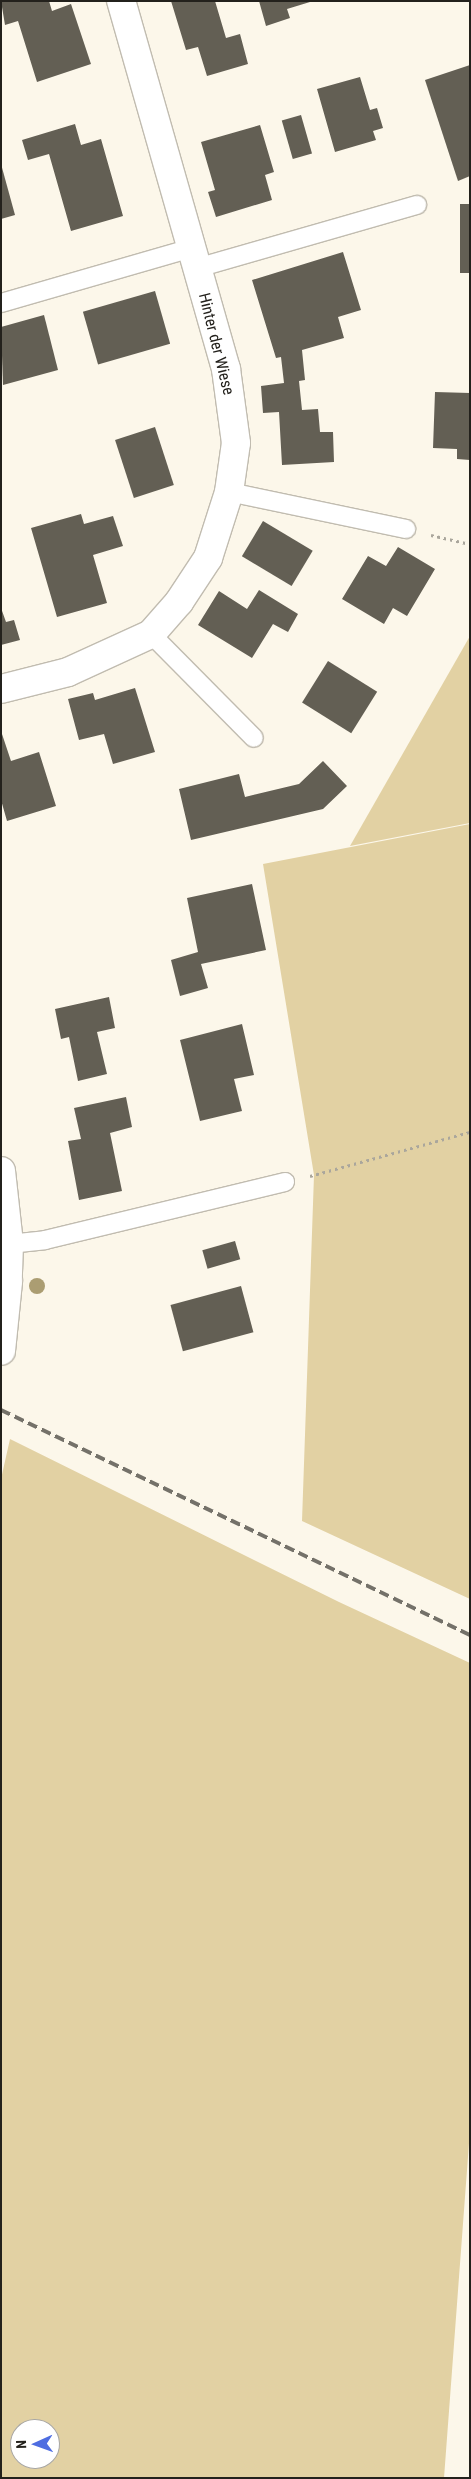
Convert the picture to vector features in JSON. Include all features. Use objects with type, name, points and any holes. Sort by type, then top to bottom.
[{"type":"street","name":"Hinter der Wiese","points":[[1,689],[68,672],[151,634],[179,602],[208,558],[229,492],[236,443],[228,379],[121,1]]},
{"type":"street","points":[[1,1171],[9,1244],[8,1282],[1,1351]]},
{"type":"lane","points":[[1,303],[418,205]]},
{"type":"lane","points":[[229,492],[406,529]]},
{"type":"lane","points":[[151,634],[254,738]]},
{"type":"lane","points":[[9,1244],[45,1240],[285,1182]]},
{"type":"path","points":[[406,529],[470,544]]},
{"type":"path","points":[[285,1182],[470,1132]]},
{"type":"shaded area","points":[[470,636],[470,823],[350,846]]},
{"type":"shaded area","points":[[470,824],[470,1599],[302,1521],[314,1175],[263,864]]},
{"type":"shaded area","points":[[10,1439],[339,1602],[470,1663],[470,2130],[444,2478],[1,2478],[1,1479]]},
{"type":"building","points":[[1,1],[49,1],[52,11],[71,4],[91,64],[37,82],[18,21],[5,25]]},
{"type":"building","points":[[171,1],[215,1],[226,38],[240,34],[248,64],[207,76],[198,47],[186,50]]},
{"type":"building","points":[[259,1],[310,2],[287,9],[290,18],[266,26]]},
{"type":"building","points":[[470,65],[470,176],[458,181],[425,80]]},
{"type":"building","points":[[360,77],[370,110],[377,108],[383,128],[373,131],[376,140],[335,152],[317,89]]},
{"type":"building","points":[[301,115],[312,153],[293,159],[282,121]]},
{"type":"building","points":[[75,124],[81,145],[101,139],[123,216],[71,231],[49,154],[28,160],[22,140]]},
{"type":"building","points":[[260,125],[274,172],[265,175],[272,200],[216,217],[208,192],[215,190],[201,142]]},
{"type":"building","points":[[1,164],[15,215],[1,219]]},
{"type":"building","points":[[460,204],[470,204],[470,273],[460,273]]},
{"type":"building","points":[[343,252],[361,310],[338,317],[344,338],[302,350],[305,380],[299,381],[302,410],[318,409],[320,432],[333,432],[334,462],[282,465],[279,412],[263,413],[261,386],[284,383],[281,357],[276,358],[252,280]]},
{"type":"building","points":[[155,291],[170,344],[98,365],[83,312]]},
{"type":"building","points":[[44,315],[58,370],[3,385],[1,327]]},
{"type":"building","points":[[435,392],[470,393],[470,460],[457,459],[457,449],[433,448]]},
{"type":"building","points":[[155,427],[174,485],[134,498],[115,440]]},
{"type":"building","points":[[81,514],[84,524],[113,516],[123,546],[93,555],[107,603],[57,617],[31,528]]},
{"type":"building","points":[[263,521],[313,551],[292,586],[242,556]]},
{"type":"building","points":[[398,547],[435,569],[407,616],[393,608],[384,624],[342,599],[368,556],[386,566]]},
{"type":"building","points":[[259,590],[298,614],[288,632],[273,624],[252,658],[198,625],[219,591],[247,609]]},
{"type":"building","points":[[1,608],[6,622],[14,620],[20,640],[1,645]]},
{"type":"building","points":[[328,661],[377,692],[351,733],[302,703]]},
{"type":"building","points":[[135,688],[155,752],[113,764],[104,734],[79,740],[68,699],[93,693],[95,700]]},
{"type":"building","points":[[1,731],[11,761],[39,752],[56,806],[7,821],[1,800]]},
{"type":"building","points":[[323,761],[347,786],[323,809],[191,840],[179,789],[239,774],[245,797],[299,784]]},
{"type":"building","points":[[252,884],[266,950],[201,964],[208,988],[180,996],[171,960],[198,952],[187,898]]},
{"type":"building","points":[[109,997],[115,1028],[97,1032],[107,1074],[78,1081],[69,1037],[61,1039],[55,1009]]},
{"type":"building","points":[[242,1024],[254,1075],[234,1079],[242,1111],[200,1121],[180,1040]]},
{"type":"building","points":[[126,1097],[132,1127],[110,1133],[122,1191],[79,1200],[68,1141],[81,1139],[74,1108]]},
{"type":"building","points":[[235,1241],[240,1259],[208,1269],[202,1250]]},
{"type":"building","points":[[241,1286],[253,1332],[183,1351],[170,1305]]},
{"type":"railway","points":[[1,1410],[470,1635]]}]
